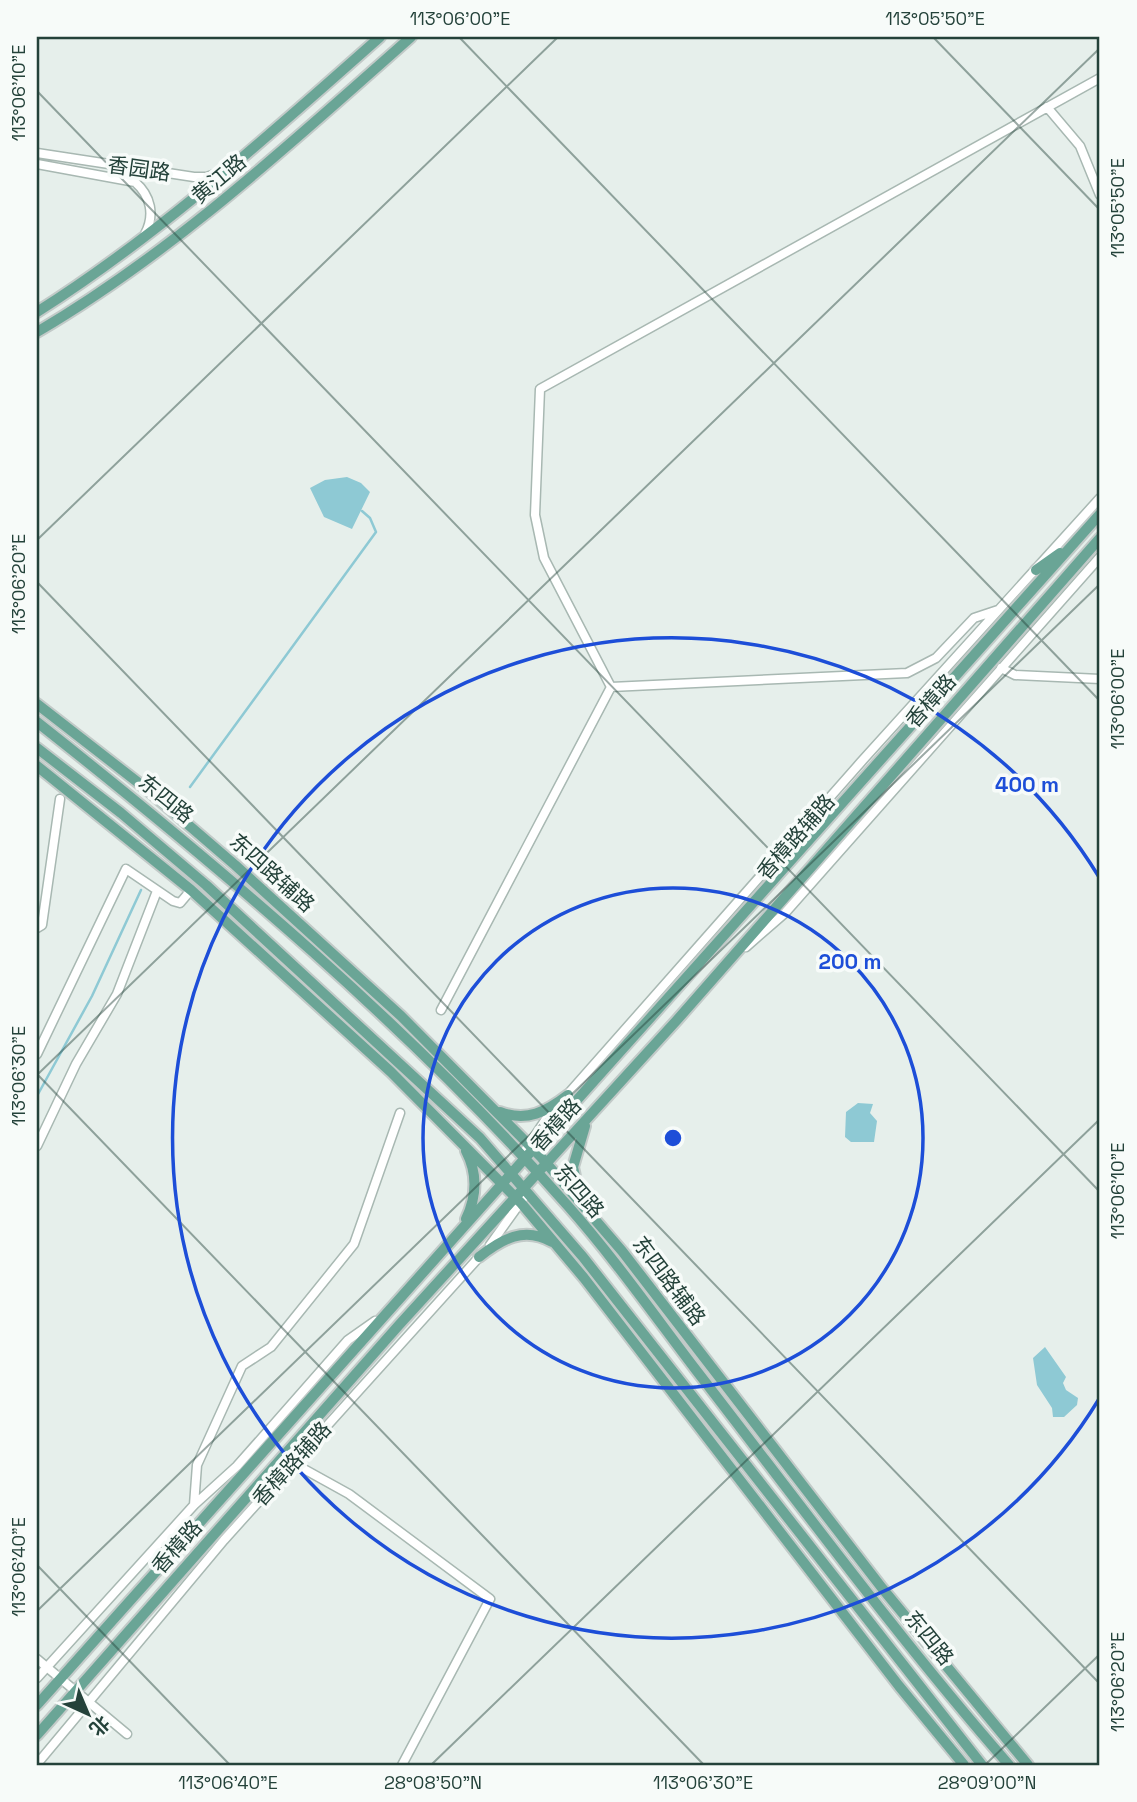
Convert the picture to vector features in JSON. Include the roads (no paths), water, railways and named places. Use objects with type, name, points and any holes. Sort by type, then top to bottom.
[{"type":"main road","name":"黄江路","points":[[37,312],[142,240],[237,162],[380,37]]},
{"type":"main road","name":"黄江路","points":[[37,332],[116,281],[200,220],[411,37]]},
{"type":"main road","name":"香樟路","points":[[37,1705],[1100,514]]},
{"type":"main road","name":"香樟路","points":[[37,1735],[518,1200],[1100,538]]},
{"type":"main road","points":[[1036,570],[1076,541]]},
{"type":"main road","name":"东四路辅路","points":[[37,704],[185,820],[412,1028],[547,1164],[588,1209],[882,1588],[1028,1765]]},
{"type":"main road","name":"东四路","points":[[37,722],[202,855],[452,1084],[539,1174],[604,1250],[869,1595],[1009,1765]]},
{"type":"main road","name":"东四路","points":[[37,748],[166,850],[431,1090],[512,1173],[602,1281],[982,1765]]},
{"type":"main road","points":[[37,766],[191,890],[394,1075],[518,1200],[558,1246],[899,1686],[964,1765]]},
{"type":"main road","points":[[412,1028],[435,1068]]},
{"type":"main road","points":[[373,1038],[394,1075]]},
{"type":"main road","points":[[452,1084],[510,1115],[531,1116],[548,1109],[568,1095]]},
{"type":"main road","points":[[588,1209],[576,1187],[573,1167],[576,1148],[590,1116]]},
{"type":"main road","points":[[455,1237],[470,1211],[475,1192],[471,1161],[457,1137]]},
{"type":"main road","points":[[479,1257],[502,1241],[523,1234],[541,1236],[602,1281]]},
{"type":"main road","points":[[660,1300],[681,1350]]},
{"type":"main road","points":[[632,1320],[653,1368]]},
{"type":"street","points":[[611,687],[544,558],[535,515],[540,389],[1100,78]]},
{"type":"street","points":[[1047,107],[1080,146],[1100,195]]},
{"type":"street","name":"香园路","points":[[37,153],[194,177],[218,173],[237,162]]},
{"type":"street","name":"香园路","points":[[37,164],[135,182],[145,192],[152,211],[142,240]]},
{"type":"street","name":"香樟路辅路","points":[[532,1148],[568,1095],[1100,498]]},
{"type":"street","points":[[730,960],[785,913],[1100,557]]},
{"type":"street","points":[[611,687],[907,673],[936,659],[974,618],[1000,609]]},
{"type":"street","points":[[1000,668],[1015,676],[1100,679]]},
{"type":"street","points":[[441,1010],[611,687]]},
{"type":"street","points":[[37,928],[41,925],[60,799]]},
{"type":"street","points":[[37,1054],[126,869],[180,903],[191,890]]},
{"type":"street","points":[[37,1146],[76,1065],[117,994],[157,891]]},
{"type":"street","points":[[194,1505],[197,1465],[242,1366],[271,1347],[354,1244],[400,1113]]},
{"type":"street","name":"香樟路辅路","points":[[37,1764],[224,1540],[503,1231],[518,1200]]},
{"type":"street","name":"香樟路","points":[[37,1678],[194,1505],[237,1466],[348,1340],[386,1313]]},
{"type":"street","points":[[293,1463],[349,1494],[490,1599],[402,1765]]},
{"type":"street","points":[[37,1659],[127,1734]]},
{"type":"water","points":[[347,477],[361,483],[370,492],[352,529],[324,517],[310,488],[325,480]]},
{"type":"water","points":[[858,1103],[873,1104],[870,1113],[877,1121],[874,1142],[851,1142],[845,1137],[846,1112]]},
{"type":"water","points":[[1045,1347],[1066,1377],[1063,1383],[1066,1390],[1078,1398],[1077,1405],[1064,1417],[1053,1417],[1052,1408],[1037,1385],[1033,1358]]},
{"type":"waterway","points":[[190,787],[376,532],[370,518],[362,511]]},
{"type":"waterway","points":[[37,1096],[92,996],[141,890]]}]
